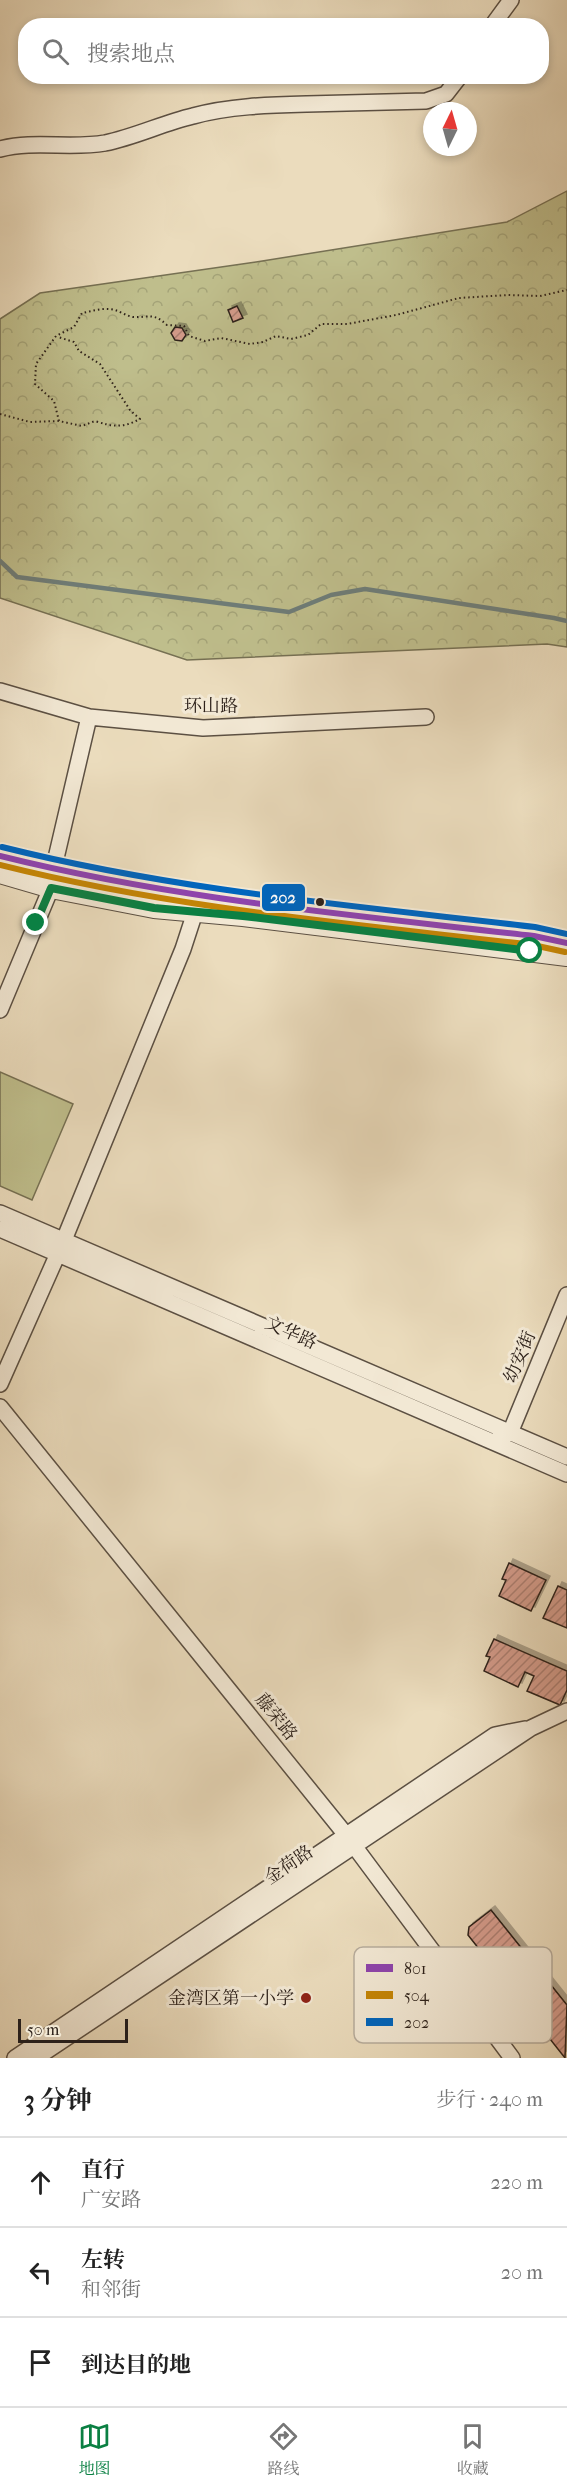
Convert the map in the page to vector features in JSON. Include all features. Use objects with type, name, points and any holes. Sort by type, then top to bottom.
[{"type":"street","points":[[498,18],[511,0]]},
{"type":"street","points":[[0,149],[14,145],[69,146],[103,143],[193,116],[234,108],[426,101],[446,94],[454,84]]},
{"type":"street","name":"环山路","points":[[0,691],[90,717],[203,728],[426,717]]},
{"type":"street","points":[[0,1010],[52,880],[90,717]]},
{"type":"street","points":[[0,856],[52,880]]},
{"type":"street","points":[[0,873],[52,880],[154,908],[198,904],[522,934],[567,943]]},
{"type":"street","points":[[198,904],[567,956]]},
{"type":"street","points":[[0,1384],[62,1247],[183,949],[198,904]]},
{"type":"street","name":"文华路","points":[[0,1213],[62,1247],[567,1474]]},
{"type":"street","name":"文华路","points":[[0,1229],[62,1247],[567,1457]]},
{"type":"street","name":"幼安街","points":[[510,1433],[567,1296]]},
{"type":"street","name":"藤荣路","points":[[0,1407],[350,1840],[430,1947]]},
{"type":"street","points":[[487,1440],[510,1433]]},
{"type":"street","name":"金荷路","points":[[36,2058],[350,1840],[531,1728],[567,1712]]},
{"type":"street","points":[[15,2058],[350,1840]]},
{"type":"street","name":"藤荣路","points":[[501,2043],[512,2058]]},
{"type":"path","points":[[59,421],[54,401],[35,384],[36,364],[46,354],[56,336],[74,327],[82,313],[98,309],[112,309],[132,317],[146,315],[160,318],[167,325],[184,326],[189,336],[205,340],[221,338],[250,344],[263,342],[276,336],[291,339],[308,334],[321,324],[346,324],[396,315],[459,298],[540,296],[567,290]]},
{"type":"path","points":[[0,414],[30,422],[59,421],[82,426],[95,421],[112,427],[127,426],[140,419],[130,410],[100,364],[79,351],[75,342],[56,336]]},
{"type":"green space","points":[[567,191],[567,647],[547,644],[187,660],[0,598],[0,319],[40,293],[256,262],[507,222]]},
{"type":"green space","points":[[0,1072],[73,1104],[32,1200],[0,1186]]},
{"type":"building","points":[[237,306],[243,318],[233,322],[228,310]]},
{"type":"building","points":[[175,327],[182,328],[186,335],[182,341],[175,340],[171,333]]},
{"type":"building","points":[[509,1563],[546,1580],[531,1611],[499,1596],[506,1580],[502,1579]]},
{"type":"building","points":[[558,1586],[567,1590],[567,1628],[543,1618]]},
{"type":"building","points":[[494,1639],[567,1671],[567,1690],[560,1705],[527,1691],[534,1676],[525,1672],[518,1687],[484,1671],[490,1657],[486,1656]]},
{"type":"building","points":[[491,1910],[521,1947],[477,1947],[468,1935],[469,1927]]},
{"type":"building","points":[[552,1986],[567,2005],[565,2058],[552,2042]]},
{"type":"waterway","points":[[0,561],[17,577],[289,612],[331,595],[365,589],[567,621]]},
{"type":"transit line","name":"202","points":[[2,847],[68,862],[200,886],[535,927],[567,934]]},
{"type":"transit line","name":"801","points":[[0,856],[66,871],[199,895],[534,936],[567,943]]},
{"type":"transit line","name":"504","points":[[0,865],[66,880],[198,904],[533,945],[565,952]]},
{"type":"place","name":"金湾区第一小学","points":[[306,1998]]},
{"type":"route","points":[[36,923],[51,888],[154,908],[243,916],[530,951]]}]
